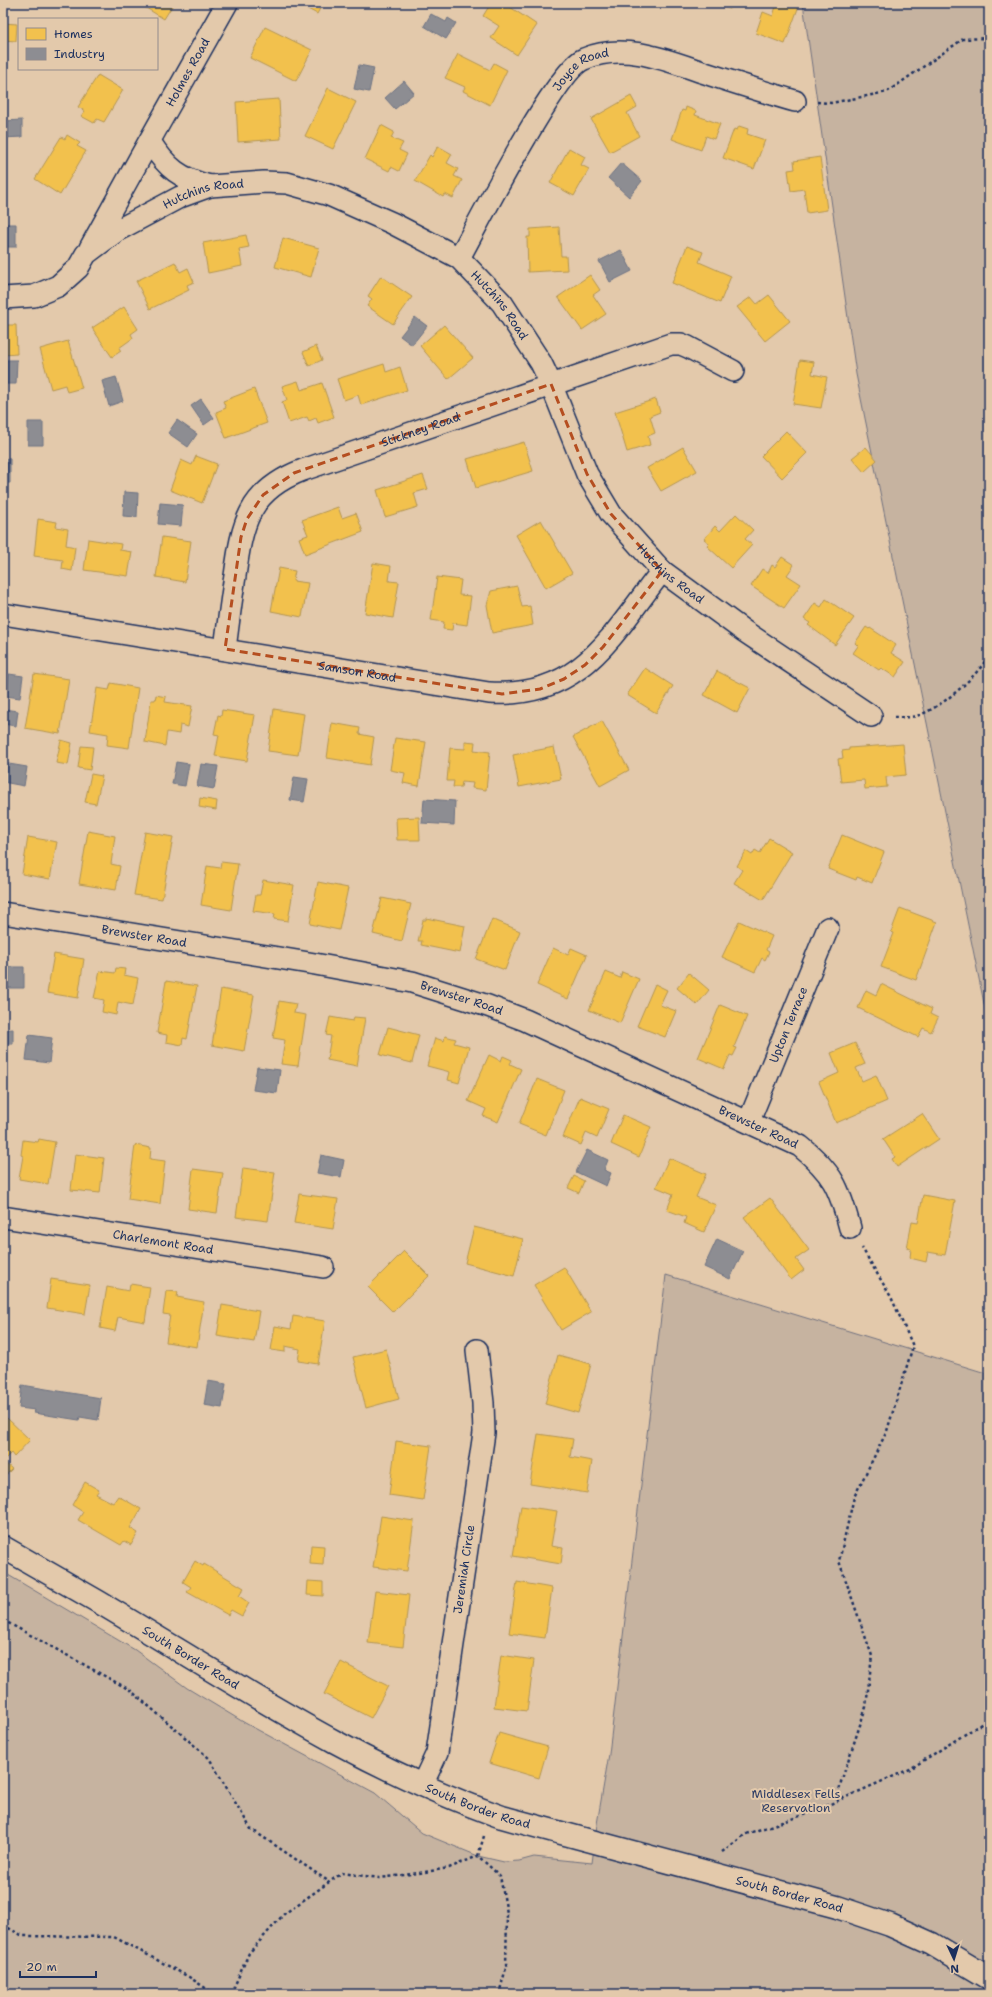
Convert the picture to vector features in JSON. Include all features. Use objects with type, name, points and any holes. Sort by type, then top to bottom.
[{"type":"main road","name":"South Border Road","points":[[3,1547],[97,1601],[288,1716],[327,1738],[422,1785],[490,1813],[837,1907],[890,1925],[932,1944],[989,1978]]},
{"type":"street","name":"Holmes Road","points":[[86,254],[137,161],[150,142],[170,102],[227,3]]},
{"type":"street","name":"Joyce Road","points":[[459,258],[540,115],[570,72],[582,59],[610,53],[639,54],[655,57],[795,101]]},
{"type":"street","points":[[150,142],[168,167],[192,182],[210,186]]},
{"type":"street","name":"Hutchins Road","points":[[3,298],[34,296],[58,286],[78,268],[86,254],[118,230],[180,197],[210,186],[264,182],[287,183],[309,188],[329,195],[386,220],[459,258],[502,303],[528,342],[551,384],[587,474],[611,514],[662,571],[744,631],[871,716]]},
{"type":"street","name":"Stickney Road","points":[[224,649],[243,528],[251,511],[270,489],[285,478],[303,470],[551,384],[672,344],[680,344],[700,352],[733,370]]},
{"type":"street","name":"Samson Road","points":[[3,614],[489,693],[528,692],[564,679],[595,656],[662,571]]},
{"type":"street","name":"Brewster Road","points":[[3,913],[315,964],[412,982],[488,1006],[525,1020],[800,1146],[819,1162],[832,1178],[842,1199],[850,1228]]},
{"type":"street","name":"Upton Terrace","points":[[749,1122],[828,928]]},
{"type":"street","name":"Charlemont Road","points":[[3,1216],[323,1266]]},
{"type":"street","name":"Jeremiah Circle","points":[[422,1785],[438,1753],[484,1433],[483,1403],[477,1350]]},
{"type":"path","points":[[795,101],[831,103],[887,92],[963,39],[989,38]]},
{"type":"path","points":[[871,716],[915,717],[937,707],[965,683],[989,655]]},
{"type":"path","points":[[837,1801],[841,1782],[866,1707],[872,1656],[839,1561],[854,1497],[887,1431],[913,1346],[891,1297],[850,1228]]},
{"type":"path","points":[[3,1620],[130,1690],[209,1758],[251,1829],[328,1881]]},
{"type":"path","points":[[712,1874],[723,1850],[746,1834],[812,1812],[910,1768],[989,1719]]},
{"type":"path","points":[[478,1856],[490,1813]]},
{"type":"path","points":[[231,1994],[249,1953],[284,1914],[328,1881],[342,1873],[380,1878],[449,1868],[478,1856]]},
{"type":"path","points":[[478,1856],[500,1876],[507,1913],[506,1968],[499,1994]]},
{"type":"path","points":[[3,1925],[23,1936],[114,1937],[189,1977],[210,1991],[211,1994]]},
{"type":"highlighted area","points":[[551,384],[587,474],[611,514],[662,571],[603,647],[585,665],[564,679],[540,689],[502,694],[225,649],[241,537],[247,519],[263,495],[294,473]]},
{"type":"green space","points":[[803,3],[989,3],[989,1028],[856,374]]},
{"type":"green space","name":"Middlesex Fells Reservation","points":[[666,1275],[989,1374],[989,1994],[3,1994],[3,1572],[135,1650],[187,1688],[245,1723],[375,1793],[422,1833],[478,1856],[504,1862],[519,1861],[534,1857],[592,1863],[609,1754]]},
{"type":"building: Homes","points":[[138,3],[174,3],[164,19]]},
{"type":"building: Homes","points":[[297,3],[323,3],[317,14]]},
{"type":"building: Homes","points":[[491,3],[504,3],[537,25],[517,55],[491,38],[499,26],[483,16]]},
{"type":"building: Homes","points":[[713,3],[733,3],[730,9]]},
{"type":"building: Homes","points":[[777,3],[800,3],[785,44],[756,33],[763,12],[773,16]]},
{"type":"building: Homes","points":[[3,23],[17,24],[16,41],[3,40]]},
{"type":"building: Homes","points":[[265,27],[312,50],[296,81],[250,58]]},
{"type":"building: Homes","points":[[458,54],[490,70],[494,63],[507,70],[490,105],[463,91],[465,87],[445,78]]},
{"type":"building: Homes","points":[[98,75],[123,90],[104,122],[97,119],[94,123],[81,116],[85,111],[78,107]]},
{"type":"building: Homes","points":[[328,88],[356,102],[333,149],[305,136]]},
{"type":"building: Homes","points":[[631,96],[637,107],[627,113],[639,136],[610,152],[591,119]]},
{"type":"building: Homes","points":[[279,99],[281,139],[238,142],[236,102]]},
{"type":"building: Homes","points":[[686,107],[696,111],[695,115],[720,124],[714,139],[706,136],[701,150],[672,139],[682,110],[685,111]]},
{"type":"building: Homes","points":[[381,125],[394,132],[391,138],[403,143],[399,150],[407,154],[399,171],[391,167],[389,171],[365,159]]},
{"type":"building: Homes","points":[[739,126],[748,129],[747,134],[765,140],[754,169],[723,158],[734,129],[737,130]]},
{"type":"building: Homes","points":[[67,135],[80,143],[77,146],[86,151],[60,195],[35,179],[61,137],[65,139]]},
{"type":"building: Homes","points":[[438,146],[452,154],[447,163],[458,169],[454,176],[462,180],[453,198],[445,194],[443,197],[415,181],[430,155],[432,157]]},
{"type":"building: Homes","points":[[569,148],[585,157],[581,165],[589,169],[574,196],[550,183]]},
{"type":"building: Homes","points":[[820,157],[827,210],[807,213],[804,189],[791,191],[788,170],[795,169],[794,161]]},
{"type":"building: Homes","points":[[559,227],[561,256],[566,256],[567,270],[528,272],[527,237],[530,237],[530,229]]},
{"type":"building: Homes","points":[[246,235],[249,247],[239,249],[242,266],[208,273],[203,243]]},
{"type":"building: Homes","points":[[283,238],[319,248],[311,277],[275,267]]},
{"type":"building: Homes","points":[[687,246],[703,252],[699,262],[731,276],[720,303],[672,283]]},
{"type":"building: Homes","points":[[175,262],[180,272],[188,268],[194,282],[187,285],[189,290],[150,309],[136,281]]},
{"type":"building: Homes","points":[[590,275],[600,290],[593,295],[606,314],[582,330],[558,297]]},
{"type":"building: Homes","points":[[381,276],[412,297],[393,324],[367,306],[372,299],[368,296]]},
{"type":"building: Homes","points":[[769,295],[790,321],[765,341],[737,307],[751,297],[757,304]]},
{"type":"building: Homes","points":[[124,307],[138,329],[131,334],[133,338],[119,348],[121,351],[112,357],[92,328]]},
{"type":"building: Homes","points":[[3,325],[16,325],[17,354],[3,355]]},
{"type":"building: Homes","points":[[444,325],[473,358],[448,379],[420,346]]},
{"type":"building: Homes","points":[[68,341],[82,388],[67,392],[65,385],[51,389],[40,349]]},
{"type":"building: Homes","points":[[316,346],[322,360],[309,366],[303,352]]},
{"type":"building: Homes","points":[[800,360],[814,362],[812,374],[827,377],[821,408],[793,404]]},
{"type":"building: Homes","points":[[384,364],[386,372],[400,367],[407,390],[361,405],[358,395],[344,400],[337,379]]},
{"type":"building: Homes","points":[[298,381],[301,390],[322,383],[334,417],[318,423],[316,418],[309,421],[307,417],[289,423],[282,402],[287,400],[282,386]]},
{"type":"building: Homes","points":[[254,389],[267,423],[226,438],[216,412],[226,408],[223,401]]},
{"type":"building: Homes","points":[[656,399],[660,412],[650,416],[655,433],[648,436],[650,445],[627,452],[615,412]]},
{"type":"building: Homes","points":[[786,431],[807,453],[782,478],[761,456]]},
{"type":"building: Homes","points":[[524,442],[533,471],[476,488],[467,459]]},
{"type":"building: Homes","points":[[683,447],[697,471],[661,491],[647,468]]},
{"type":"building: Homes","points":[[866,447],[877,460],[864,472],[852,458]]},
{"type":"building: Homes","points":[[196,456],[217,464],[202,503],[170,490],[181,460],[192,465]]},
{"type":"building: Homes","points":[[423,475],[428,489],[414,493],[418,507],[385,517],[377,490]]},
{"type":"building: Homes","points":[[338,507],[342,518],[356,513],[363,532],[305,554],[299,538],[308,535],[302,520]]},
{"type":"building: Homes","points":[[736,514],[753,530],[745,539],[752,545],[731,568],[707,546],[709,543],[704,539],[715,526],[720,531]]},
{"type":"building: Homes","points":[[38,519],[57,522],[56,527],[68,529],[66,545],[75,547],[72,571],[62,569],[63,560],[34,556]]},
{"type":"building: Homes","points":[[541,520],[572,573],[546,588],[516,535]]},
{"type":"building: Homes","points":[[162,537],[191,541],[185,582],[156,577]]},
{"type":"building: Homes","points":[[88,539],[121,544],[120,550],[132,552],[128,576],[84,570]]},
{"type":"building: Homes","points":[[782,557],[794,565],[787,575],[801,584],[784,608],[751,586],[762,569],[768,573],[772,565],[775,567]]},
{"type":"building: Homes","points":[[373,563],[391,566],[389,581],[399,582],[393,618],[365,613]]},
{"type":"building: Homes","points":[[279,568],[295,571],[293,581],[308,583],[302,617],[271,611]]},
{"type":"building: Homes","points":[[437,577],[461,580],[459,595],[471,596],[467,625],[453,623],[452,630],[443,629],[444,622],[431,620]]},
{"type":"building: Homes","points":[[517,586],[522,607],[530,606],[533,625],[492,633],[487,605],[491,591]]},
{"type":"building: Homes","points":[[826,599],[854,618],[835,645],[808,625],[810,623],[804,619],[815,603],[821,607]]},
{"type":"building: Homes","points":[[866,627],[869,629],[870,628],[896,645],[891,653],[905,662],[895,677],[881,668],[879,670],[853,653],[858,646],[855,643]]},
{"type":"building: Homes","points":[[645,668],[673,686],[656,713],[627,695]]},
{"type":"building: Homes","points":[[717,671],[750,688],[737,713],[704,695]]},
{"type":"building: Homes","points":[[34,674],[69,679],[60,734],[25,728]]},
{"type":"building: Homes","points":[[111,683],[138,688],[129,748],[107,745],[108,734],[90,731],[97,688],[109,690]]},
{"type":"building: Homes","points":[[156,695],[166,697],[165,702],[192,706],[188,727],[180,725],[179,734],[167,732],[165,746],[145,742],[151,700],[155,700]]},
{"type":"building: Homes","points":[[274,709],[304,714],[298,755],[268,751]]},
{"type":"building: Homes","points":[[222,710],[255,715],[247,761],[215,756],[219,735],[214,734],[218,715],[221,716]]},
{"type":"building: Homes","points":[[602,721],[629,770],[600,786],[573,737]]},
{"type":"building: Homes","points":[[332,723],[360,728],[359,734],[374,737],[370,765],[327,758]]},
{"type":"building: Homes","points":[[395,738],[426,742],[419,786],[403,783],[405,773],[390,770]]},
{"type":"building: Homes","points":[[61,740],[72,743],[68,765],[56,763]]},
{"type":"building: Homes","points":[[465,741],[475,742],[474,750],[490,752],[486,790],[472,788],[473,783],[462,782],[461,787],[453,787],[454,781],[447,781],[450,748],[465,749]]},
{"type":"building: Homes","points":[[903,744],[906,775],[886,777],[887,787],[865,789],[864,780],[841,782],[838,759],[843,758],[842,751],[849,750],[849,748]]},
{"type":"building: Homes","points":[[81,746],[93,747],[90,770],[78,768]]},
{"type":"building: Homes","points":[[554,747],[561,779],[519,787],[513,755]]},
{"type":"building: Homes","points":[[91,774],[102,776],[96,804],[85,802]]},
{"type":"building: Homes","points":[[200,798],[217,801],[216,810],[199,807]]},
{"type":"building: Homes","points":[[419,817],[420,840],[397,840],[396,818]]},
{"type":"building: Homes","points":[[88,831],[115,836],[111,864],[120,866],[116,890],[79,884]]},
{"type":"building: Homes","points":[[145,832],[173,837],[162,899],[134,895]]},
{"type":"building: Homes","points":[[842,835],[884,852],[872,883],[857,877],[856,880],[828,869]]},
{"type":"building: Homes","points":[[28,837],[57,842],[50,879],[22,874]]},
{"type":"building: Homes","points":[[769,838],[792,852],[763,900],[734,883],[742,870],[737,866],[746,851],[752,855],[755,850],[760,853]]},
{"type":"building: Homes","points":[[221,862],[238,864],[231,910],[201,905],[207,866],[220,868]]},
{"type":"building: Homes","points":[[263,880],[294,885],[288,921],[274,919],[275,914],[253,911],[256,895],[260,895]]},
{"type":"building: Homes","points":[[318,882],[348,888],[339,930],[310,924]]},
{"type":"building: Homes","points":[[382,898],[411,904],[402,941],[373,934]]},
{"type":"building: Homes","points":[[900,908],[937,922],[916,980],[881,967],[894,933],[891,932]]},
{"type":"building: Homes","points":[[426,918],[465,926],[460,953],[421,945],[422,941],[418,941],[423,920],[426,920]]},
{"type":"building: Homes","points":[[492,919],[520,931],[505,970],[476,959]]},
{"type":"building: Homes","points":[[739,921],[772,936],[766,950],[769,952],[765,960],[762,958],[755,972],[722,957]]},
{"type":"building: Homes","points":[[553,948],[568,955],[571,948],[587,955],[568,999],[537,985]]},
{"type":"building: Homes","points":[[54,954],[84,959],[78,998],[47,993]]},
{"type":"building: Homes","points":[[116,968],[125,969],[124,975],[138,978],[133,1005],[118,1002],[116,1015],[102,1012],[104,1000],[94,998],[100,971],[115,973]]},
{"type":"building: Homes","points":[[606,972],[620,978],[622,972],[639,979],[620,1023],[589,1010]]},
{"type":"building: Homes","points":[[689,973],[709,990],[697,1005],[677,988]]},
{"type":"building: Homes","points":[[166,981],[197,986],[187,1039],[183,1038],[182,1045],[166,1042],[167,1035],[157,1033]]},
{"type":"building: Homes","points":[[655,984],[667,990],[660,1005],[676,1011],[665,1037],[637,1026]]},
{"type":"building: Homes","points":[[881,984],[932,1009],[930,1014],[938,1018],[931,1032],[923,1028],[918,1037],[858,1008],[866,990],[876,995]]},
{"type":"building: Homes","points":[[221,989],[254,995],[244,1051],[212,1045]]},
{"type":"building: Homes","points":[[279,1001],[296,1004],[294,1013],[306,1015],[298,1066],[281,1064],[285,1040],[273,1038]]},
{"type":"building: Homes","points":[[720,1005],[747,1016],[734,1047],[737,1048],[733,1056],[730,1055],[724,1069],[698,1058]]},
{"type":"building: Homes","points":[[330,1017],[353,1021],[354,1017],[365,1018],[357,1066],[327,1060],[331,1036],[326,1035]]},
{"type":"building: Homes","points":[[388,1027],[419,1035],[412,1063],[380,1055]]},
{"type":"building: Homes","points":[[445,1036],[456,1039],[454,1043],[469,1047],[459,1083],[448,1080],[450,1072],[427,1066],[435,1038],[444,1041]]},
{"type":"building: Homes","points":[[855,1043],[865,1064],[856,1068],[862,1081],[876,1075],[887,1101],[836,1123],[819,1082],[839,1073],[831,1053]]},
{"type":"building: Homes","points":[[489,1055],[501,1061],[503,1056],[512,1060],[510,1064],[521,1069],[498,1122],[483,1116],[486,1109],[468,1101]]},
{"type":"building: Homes","points":[[537,1079],[564,1090],[546,1135],[519,1124]]},
{"type":"building: Homes","points":[[580,1097],[609,1109],[597,1138],[586,1133],[581,1145],[563,1137]]},
{"type":"building: Homes","points":[[922,1114],[939,1139],[897,1167],[892,1159],[895,1157],[883,1139]]},
{"type":"building: Homes","points":[[623,1115],[651,1127],[639,1157],[611,1144]]},
{"type":"building: Homes","points":[[39,1139],[55,1142],[48,1184],[19,1179],[23,1156],[21,1155],[23,1140],[38,1142]]},
{"type":"building: Homes","points":[[135,1145],[151,1148],[150,1159],[165,1161],[160,1204],[128,1199]]},
{"type":"building: Homes","points":[[75,1154],[104,1158],[100,1193],[71,1190]]},
{"type":"building: Homes","points":[[669,1158],[706,1174],[696,1197],[716,1205],[704,1232],[684,1223],[686,1217],[667,1210],[673,1194],[656,1187]]},
{"type":"building: Homes","points":[[243,1168],[275,1172],[268,1221],[236,1217]]},
{"type":"building: Homes","points":[[193,1169],[223,1173],[217,1213],[188,1209]]},
{"type":"building: Homes","points":[[574,1176],[584,1181],[579,1193],[568,1188]]},
{"type":"building: Homes","points":[[299,1194],[338,1199],[333,1229],[294,1223]]},
{"type":"building: Homes","points":[[923,1195],[955,1201],[945,1255],[928,1252],[926,1262],[910,1258],[911,1249],[907,1248],[912,1222],[918,1223]]},
{"type":"building: Homes","points":[[770,1198],[809,1250],[796,1259],[804,1270],[791,1280],[744,1217]]},
{"type":"building: Homes","points":[[474,1227],[523,1239],[514,1276],[465,1263]]},
{"type":"building: Homes","points":[[404,1251],[429,1276],[393,1312],[368,1287]]},
{"type":"building: Homes","points":[[564,1267],[591,1312],[561,1330],[534,1285]]},
{"type":"building: Homes","points":[[51,1279],[90,1285],[85,1314],[47,1308]]},
{"type":"building: Homes","points":[[130,1284],[150,1287],[145,1322],[118,1317],[115,1331],[100,1328],[107,1287],[129,1291]]},
{"type":"building: Homes","points":[[166,1291],[178,1292],[177,1297],[204,1302],[197,1347],[166,1342],[170,1315],[163,1314]]},
{"type":"building: Homes","points":[[222,1305],[259,1311],[254,1342],[217,1336]]},
{"type":"building: Homes","points":[[293,1316],[325,1321],[318,1364],[298,1361],[300,1349],[285,1346],[285,1352],[271,1350],[275,1326],[291,1329]]},
{"type":"building: Homes","points":[[386,1349],[399,1399],[366,1408],[353,1357]]},
{"type":"building: Homes","points":[[558,1355],[591,1364],[578,1413],[545,1404]]},
{"type":"building: Homes","points":[[7,1418],[30,1440],[14,1457],[11,1453],[3,1461],[3,1422]]},
{"type":"building: Homes","points":[[538,1434],[573,1439],[570,1457],[592,1461],[587,1493],[530,1484]]},
{"type":"building: Homes","points":[[396,1441],[431,1446],[423,1500],[389,1495]]},
{"type":"building: Homes","points":[[3,1461],[12,1469],[3,1478]]},
{"type":"building: Homes","points":[[85,1482],[99,1490],[96,1494],[113,1503],[118,1496],[141,1509],[130,1528],[138,1533],[131,1545],[124,1541],[121,1545],[78,1520],[83,1512],[72,1505]]},
{"type":"building: Homes","points":[[521,1506],[557,1511],[551,1546],[563,1548],[561,1564],[513,1556]]},
{"type":"building: Homes","points":[[381,1516],[414,1521],[407,1571],[373,1567]]},
{"type":"building: Homes","points":[[311,1545],[324,1546],[323,1565],[310,1564]]},
{"type":"building: Homes","points":[[195,1561],[203,1566],[204,1564],[244,1588],[239,1596],[249,1603],[242,1616],[231,1610],[228,1615],[187,1592],[191,1587],[183,1582]]},
{"type":"building: Homes","points":[[308,1581],[323,1582],[323,1596],[307,1595]]},
{"type":"building: Homes","points":[[517,1582],[552,1588],[545,1638],[509,1633]]},
{"type":"building: Homes","points":[[375,1591],[409,1595],[403,1647],[368,1643]]},
{"type":"building: Homes","points":[[501,1655],[534,1660],[527,1711],[494,1707]]},
{"type":"building: Homes","points":[[341,1662],[388,1686],[371,1718],[324,1694]]},
{"type":"building: Homes","points":[[499,1733],[548,1747],[539,1778],[489,1763]]},
{"type":"building: Industry","points":[[431,14],[446,22],[448,18],[456,23],[446,39],[424,26]]},
{"type":"building: Industry","points":[[359,65],[374,68],[369,92],[354,89]]},
{"type":"building: Industry","points":[[404,81],[414,93],[395,109],[385,98]]},
{"type":"building: Industry","points":[[22,120],[22,137],[3,138],[3,121]]},
{"type":"building: Industry","points":[[621,163],[642,181],[629,197],[608,178]]},
{"type":"building: Industry","points":[[3,224],[16,224],[16,247],[3,247]]},
{"type":"building: Industry","points":[[621,250],[632,271],[610,282],[599,261]]},
{"type":"building: Industry","points":[[415,317],[427,326],[412,345],[400,336]]},
{"type":"building: Industry","points":[[3,360],[17,360],[16,384],[3,384]]},
{"type":"building: Industry","points":[[116,377],[123,401],[109,406],[102,381]]},
{"type":"building: Industry","points":[[201,399],[214,418],[204,425],[191,406]]},
{"type":"building: Industry","points":[[177,420],[197,434],[188,447],[168,433]]},
{"type":"building: Industry","points":[[28,422],[43,422],[43,445],[28,445]]},
{"type":"building: Industry","points":[[3,458],[10,459],[10,483],[3,483]]},
{"type":"building: Industry","points":[[124,492],[138,493],[137,517],[123,516]]},
{"type":"building: Industry","points":[[160,503],[183,505],[181,526],[158,524]]},
{"type":"building: Industry","points":[[3,521],[5,521],[5,545],[3,545]]},
{"type":"building: Industry","points":[[9,674],[23,676],[20,698],[6,696]]},
{"type":"building: Industry","points":[[3,709],[18,711],[16,726],[3,724]]},
{"type":"building: Industry","points":[[176,762],[189,764],[185,786],[172,784]]},
{"type":"building: Industry","points":[[3,763],[27,767],[24,786],[3,782]]},
{"type":"building: Industry","points":[[201,764],[218,766],[214,789],[197,786]]},
{"type":"building: Industry","points":[[294,777],[308,779],[304,802],[290,800]]},
{"type":"building: Industry","points":[[424,799],[455,801],[454,825],[422,823]]},
{"type":"building: Industry","points":[[3,967],[24,967],[24,988],[3,988]]},
{"type":"building: Industry","points":[[13,1029],[13,1044],[3,1044],[3,1030]]},
{"type":"building: Industry","points":[[29,1035],[52,1038],[49,1063],[26,1060]]},
{"type":"building: Industry","points":[[257,1067],[280,1070],[277,1093],[253,1090]]},
{"type":"building: Industry","points":[[587,1150],[608,1160],[604,1170],[611,1173],[606,1186],[576,1172]]},
{"type":"building: Industry","points":[[321,1155],[344,1160],[341,1177],[317,1173]]},
{"type":"building: Industry","points":[[717,1239],[743,1251],[730,1279],[704,1267]]},
{"type":"building: Industry","points":[[208,1381],[226,1384],[222,1408],[204,1405]]},
{"type":"building: Industry","points":[[22,1385],[101,1398],[98,1420],[80,1417],[79,1420],[34,1413],[35,1410],[19,1408]]}]
